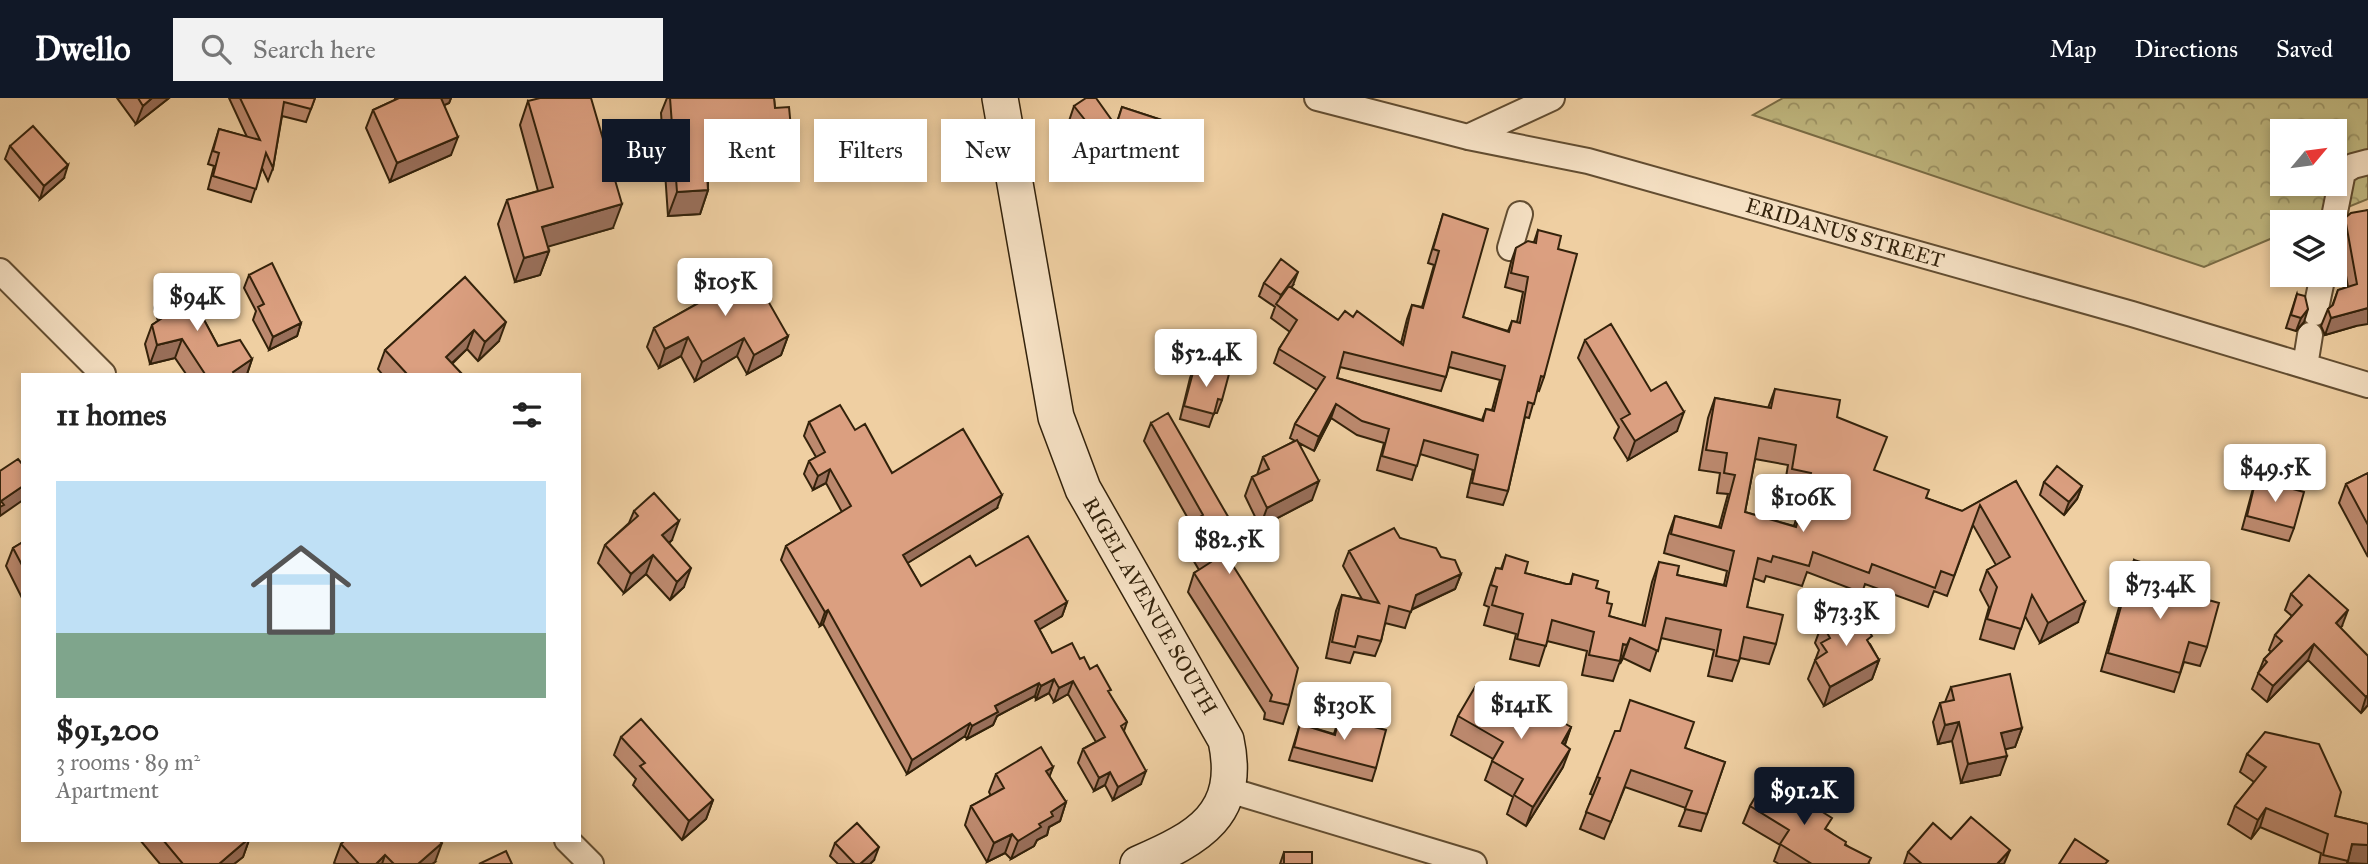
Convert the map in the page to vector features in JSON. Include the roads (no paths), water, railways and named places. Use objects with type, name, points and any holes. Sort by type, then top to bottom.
[{"type":"main road","name":"RIGEL AVENUE SOUTH","points":[[1000,98],[1056,417],[1083,489],[1226,740],[1231,765],[1230,790]]},
{"type":"main road","points":[[1138,864],[1195,836],[1230,790]]},
{"type":"street","name":"ERIDANUS STREET","points":[[1317,98],[1468,137],[1601,164],[2119,310],[2368,385]]},
{"type":"street","points":[[1468,137],[1552,98]]},
{"type":"street","points":[[2335,210],[2343,172],[2368,162]]},
{"type":"street","points":[[1510,248],[1520,214]]},
{"type":"street","points":[[0,271],[102,373]]},
{"type":"street","points":[[2305,366],[2321,287]]},
{"type":"street","points":[[1230,790],[1474,864]]},
{"type":"street","points":[[569,842],[591,864]]}]
